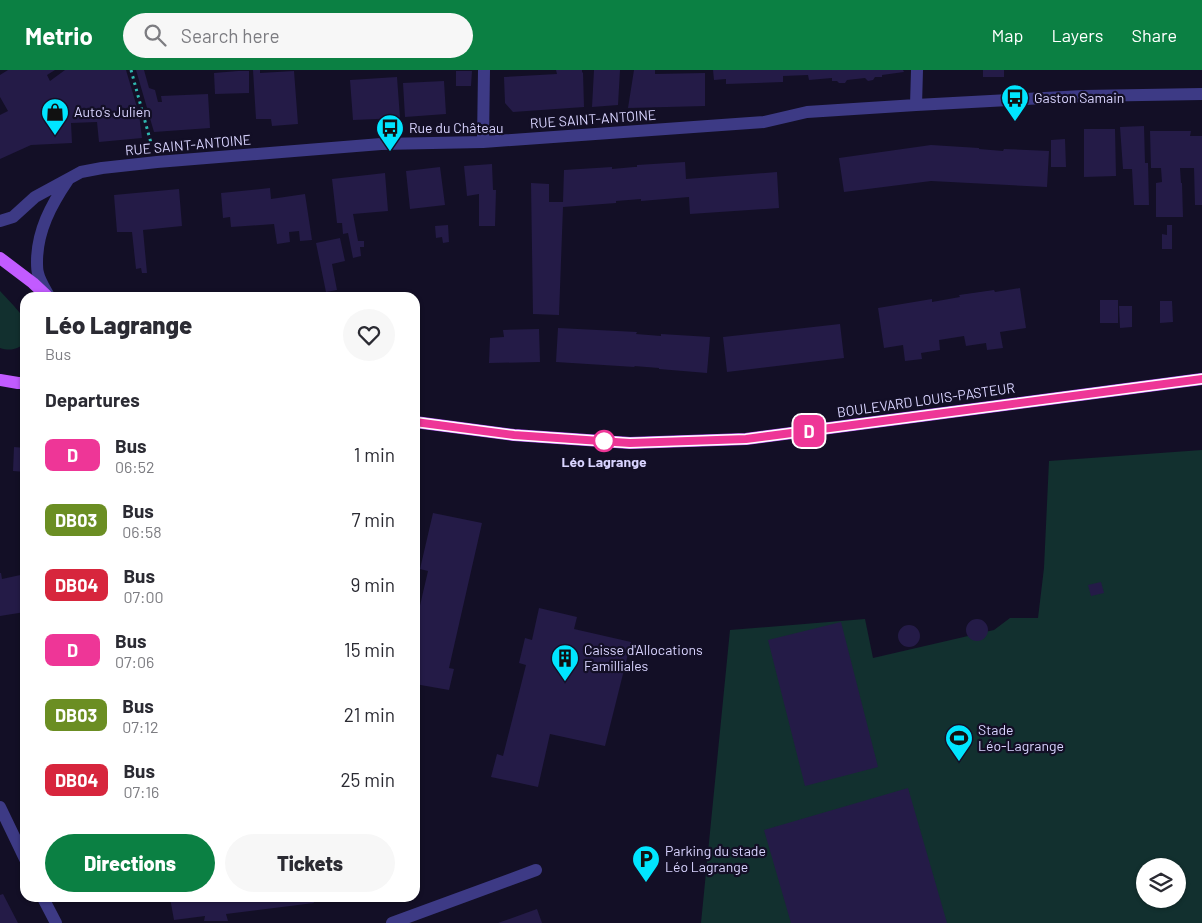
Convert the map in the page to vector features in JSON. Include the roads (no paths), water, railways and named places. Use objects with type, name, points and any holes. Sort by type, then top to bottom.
[{"type":"main road","points":[[0,258],[42,292]]},
{"type":"main road","points":[[0,380],[20,383]]},
{"type":"main road","name":"BOULEVARD LOUIS-PASTEUR","points":[[420,423],[514,435],[630,443],[746,439],[1202,380]]},
{"type":"street","points":[[483,142],[484,70]]},
{"type":"street","points":[[916,105],[917,70]]},
{"type":"street","name":"RUE SAINT-ANTOINE","points":[[0,221],[13,217],[35,197],[81,172],[157,162],[381,144],[483,142],[764,122],[808,112],[1083,96],[1202,94]]},
{"type":"street","points":[[46,292],[37,272],[37,252],[45,220],[56,198],[70,178]]},
{"type":"street","points":[[0,807],[20,849]]},
{"type":"street","points":[[392,923],[536,870]]},
{"type":"street","points":[[45,902],[56,923]]},
{"type":"place","name":"Gaston Samain","points":[[1015,122]]},
{"type":"place","name":"Auto's Julien","points":[[55,136]]},
{"type":"place","name":"Rue du Château","points":[[390,152]]},
{"type":"place","name":"Léo Lagrange","points":[[604,441]]},
{"type":"place","name":"Caisse d'Allocations Familliales","points":[[565,682]]},
{"type":"place","name":"Stade Léo-Lagrange","points":[[959,762]]},
{"type":"place","name":"Parking du stade Léo Lagrange","points":[[646,883]]}]
